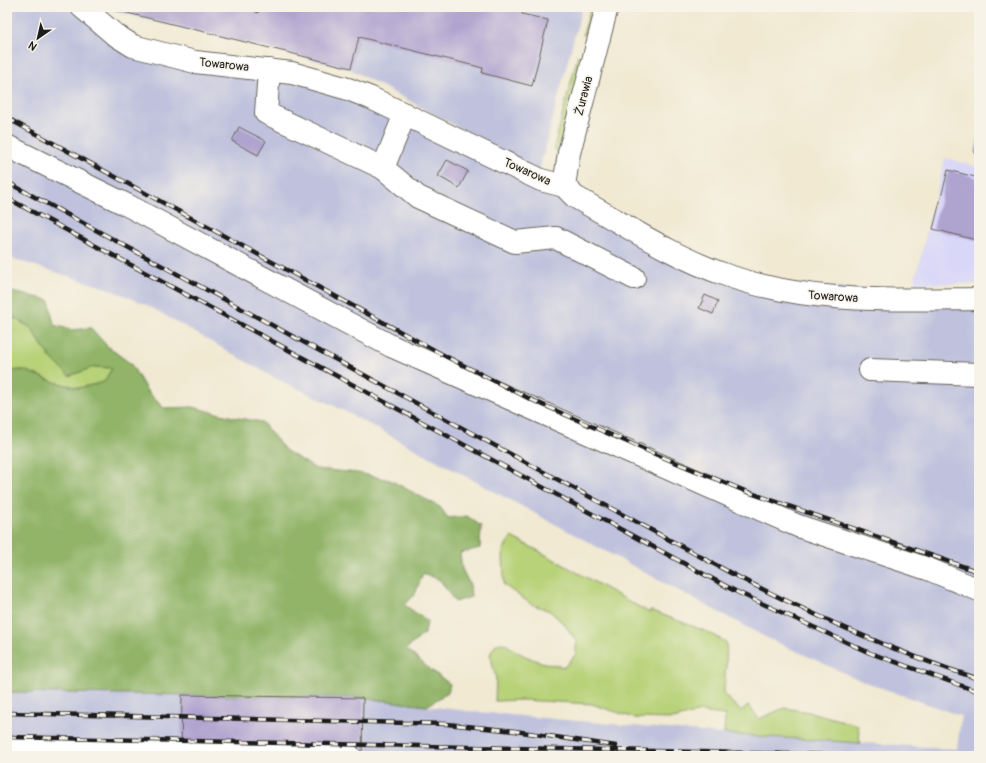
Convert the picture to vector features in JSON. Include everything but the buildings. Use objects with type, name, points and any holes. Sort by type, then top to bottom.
[{"type":"street","name":"Towarowa","points":[[82,7],[114,34],[133,46],[195,62],[292,73],[348,89],[405,114],[542,180],[564,186],[575,197],[678,254],[708,268],[758,285],[812,296],[899,300],[979,299]]},
{"type":"street","name":"Żurawia","points":[[564,186],[569,153],[607,7]]},
{"type":"street","points":[[269,70],[266,113],[383,168],[418,197],[515,242],[556,238],[634,278]]},
{"type":"street","points":[[383,168],[405,114]]},
{"type":"street","points":[[7,146],[127,205],[391,346],[798,526],[928,569],[979,590]]},
{"type":"street","points":[[870,370],[979,374]]},
{"type":"street","points":[[7,749],[350,756]]},
{"type":"shaded area","points":[[7,7],[81,7],[132,48],[348,90],[727,278],[979,300],[979,756],[7,756],[7,692],[363,698],[467,711],[724,734],[957,749],[961,716],[862,681],[765,637],[335,406],[275,378],[145,304],[106,288],[7,257]]},
{"type":"shaded area","points":[[96,7],[582,7],[539,171],[350,69]]},
{"type":"shaded area","points":[[945,158],[979,167],[979,284],[914,283]]},
{"type":"green space","points":[[591,7],[596,7],[589,33],[583,35]]},
{"type":"green space","points":[[578,55],[582,62],[558,154],[554,147]]},
{"type":"green space","points":[[7,291],[49,300],[54,325],[72,330],[91,328],[107,346],[131,364],[147,391],[164,408],[192,407],[262,422],[285,450],[316,469],[358,473],[390,480],[440,507],[448,518],[467,516],[481,526],[480,548],[460,553],[462,569],[470,585],[471,597],[455,602],[440,580],[423,573],[415,594],[405,605],[427,621],[425,633],[406,649],[450,684],[448,692],[427,706],[363,698],[7,692],[7,371],[24,370],[54,382],[79,388],[104,382],[112,368],[94,367],[69,376],[50,357],[30,327],[7,314]]},
{"type":"green space","points":[[7,314],[30,327],[50,357],[69,376],[94,367],[112,368],[104,382],[79,388],[54,382],[24,370],[7,371]]},
{"type":"green space","points":[[511,537],[650,613],[650,610],[705,631],[726,642],[727,656],[724,695],[741,711],[748,705],[759,719],[784,708],[810,712],[858,725],[860,743],[724,734],[725,715],[700,712],[673,719],[634,718],[592,704],[522,700],[495,701],[496,678],[490,654],[496,644],[504,643],[533,659],[548,664],[565,667],[576,654],[576,641],[565,625],[550,611],[531,604],[504,585],[503,550]]},
{"type":"railway","points":[[7,118],[447,357],[532,400],[650,452],[745,491],[979,572]]},
{"type":"railway","points":[[7,182],[740,578],[799,607],[887,646],[979,679]]},
{"type":"railway","points":[[7,198],[735,591],[870,653],[979,692]]},
{"type":"railway","points":[[7,713],[447,724],[515,731],[616,746]]},
{"type":"railway","points":[[7,737],[886,756]]}]
